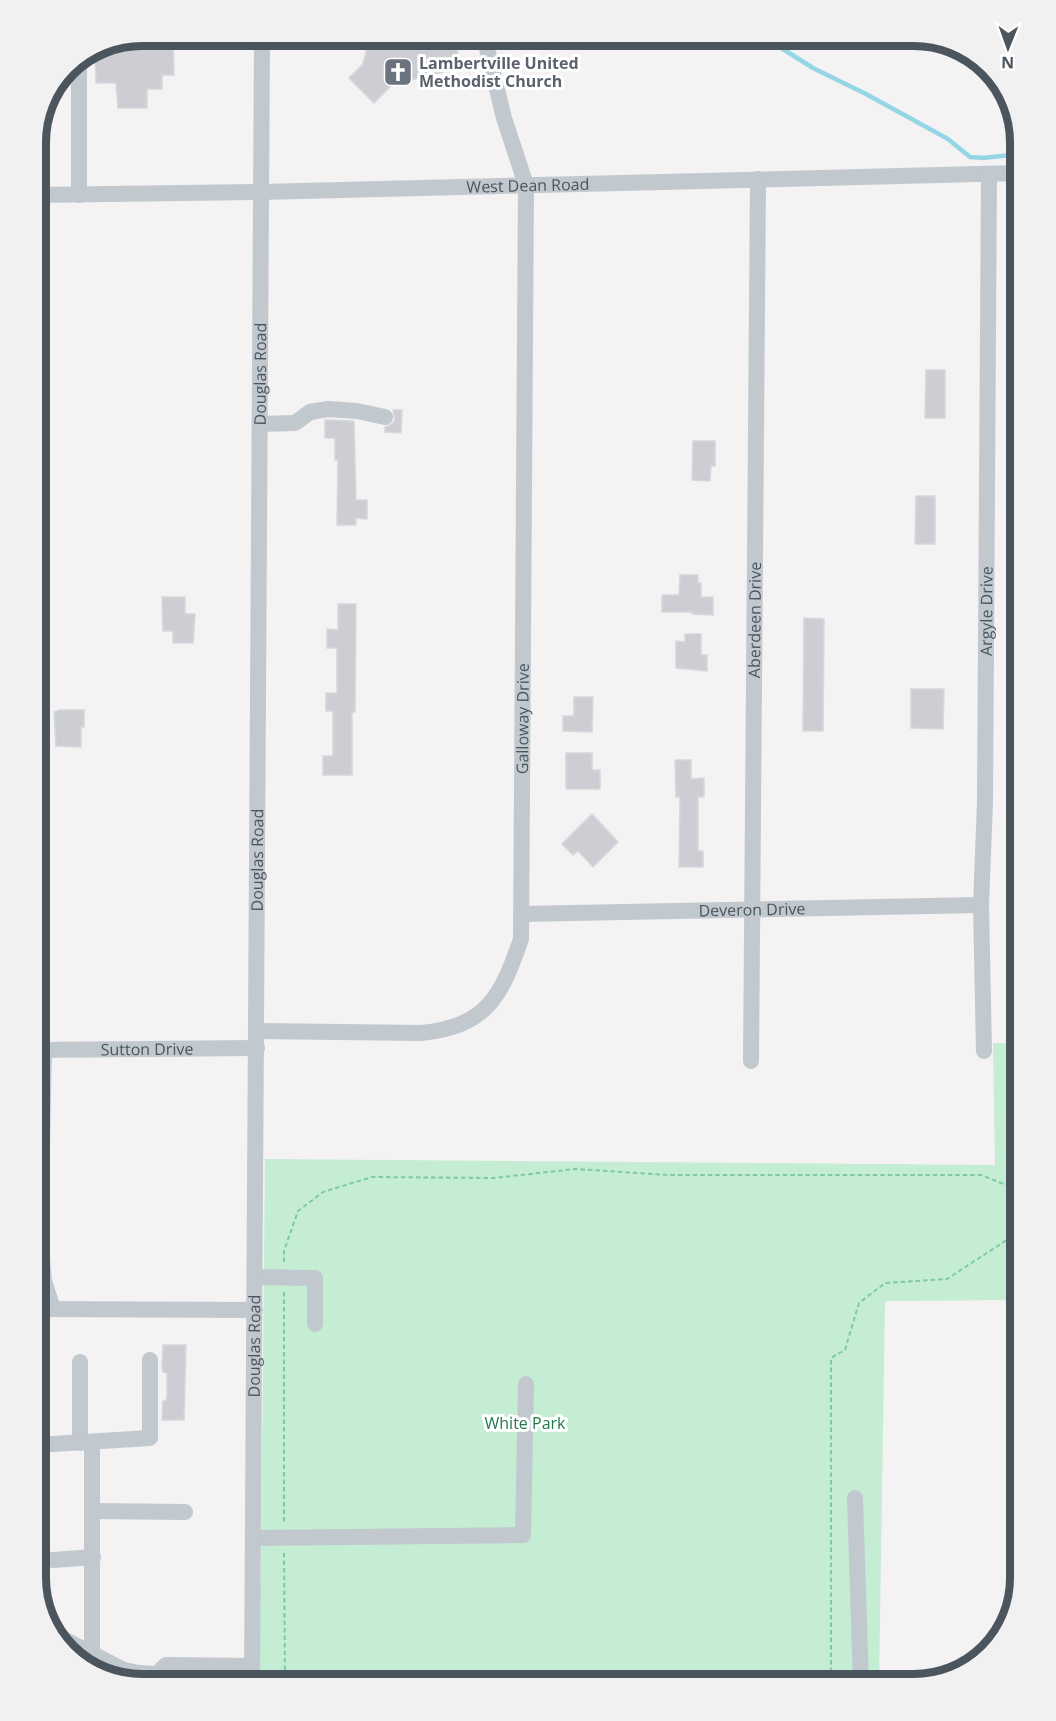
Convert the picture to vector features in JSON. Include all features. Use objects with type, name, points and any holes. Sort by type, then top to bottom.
[{"type":"street","name":"Douglas Road","points":[[252,1674],[262,46]]},
{"type":"street","name":"Galloway Drive","points":[[257,1040],[421,1033],[440,1031],[464,1023],[492,1003],[509,972],[521,939],[526,185],[504,118],[487,46]]},
{"type":"street","points":[[79,70],[79,195]]},
{"type":"street","name":"West Dean Road","points":[[47,195],[261,192],[1010,173]]},
{"type":"street","name":"Argyle Drive","points":[[984,1051],[981,905],[985,802],[989,174]]},
{"type":"street","name":"Aberdeen Drive","points":[[751,1061],[758,179]]},
{"type":"street","points":[[260,424],[295,423],[310,412],[328,409],[385,417]]},
{"type":"street","name":"Deveron Drive","points":[[522,914],[981,905]]},
{"type":"street","name":"Sutton Drive","points":[[46,1050],[257,1040]]},
{"type":"street","points":[[255,1276],[315,1278],[315,1324]]},
{"type":"street","points":[[46,1309],[255,1310]]},
{"type":"street","points":[[46,1445],[150,1438],[150,1360]]},
{"type":"street","points":[[80,1362],[93,1511],[94,1661]]},
{"type":"street","points":[[254,1538],[523,1535],[526,1384]]},
{"type":"street","points":[[855,1498],[861,1674]]},
{"type":"street","points":[[93,1511],[185,1512]]},
{"type":"street","points":[[53,1560],[93,1557]]},
{"type":"street","points":[[79,1651],[94,1661],[139,1674]]},
{"type":"street","points":[[160,1674],[166,1665],[252,1666]]},
{"type":"path","points":[[285,1674],[284,1251],[298,1211],[323,1192],[372,1177],[494,1178],[575,1169],[669,1175],[981,1175],[1010,1188]]},
{"type":"path","points":[[831,1674],[831,1358],[845,1350],[859,1303],[885,1283],[947,1279],[1010,1238]]},
{"type":"green space","name":"White Park","points":[[993,1043],[1010,1043],[1010,1300],[885,1301],[879,1674],[257,1674],[261,1563],[265,1159],[995,1165]]},
{"type":"building","points":[[173,46],[174,75],[162,75],[162,89],[147,89],[147,108],[118,108],[116,83],[96,83],[95,59],[130,47]]},
{"type":"building","name":"Lambertville United Methodist Church","points":[[367,46],[456,46],[462,67],[392,85],[374,103],[349,78],[363,64]]},
{"type":"building","points":[[926,370],[945,370],[945,418],[925,418]]},
{"type":"building","points":[[393,410],[402,410],[401,433],[385,432],[385,427],[395,420]]},
{"type":"building","points":[[325,420],[354,421],[356,500],[367,500],[367,519],[356,518],[356,525],[337,525],[338,460],[335,460],[335,438],[325,438]]},
{"type":"building","points":[[693,441],[715,441],[715,466],[711,466],[710,481],[692,480]]},
{"type":"building","points":[[916,496],[935,496],[935,544],[915,544]]},
{"type":"building","points":[[680,575],[698,575],[698,583],[701,583],[701,597],[713,597],[713,615],[662,612],[662,595],[679,595]]},
{"type":"building","points":[[162,597],[185,597],[185,614],[195,614],[193,643],[173,643],[173,631],[163,631]]},
{"type":"building","points":[[338,604],[356,604],[352,775],[323,775],[323,756],[333,756],[333,711],[326,711],[326,693],[337,693],[337,648],[327,648],[327,629],[338,630]]},
{"type":"building","points":[[804,618],[824,619],[823,731],[803,731]]},
{"type":"building","points":[[685,634],[701,634],[701,655],[707,655],[707,671],[676,668],[676,641],[685,642]]},
{"type":"building","points":[[911,689],[944,689],[943,729],[911,728]]},
{"type":"building","points":[[574,697],[593,697],[592,732],[563,731],[563,716],[574,716]]},
{"type":"building","points":[[84,710],[81,747],[56,746],[54,712]]},
{"type":"building","points":[[566,753],[592,753],[592,770],[600,770],[600,789],[566,789]]},
{"type":"building","points":[[675,760],[691,760],[691,779],[704,778],[704,797],[698,797],[698,851],[703,851],[703,867],[679,867],[680,797],[676,797]]},
{"type":"building","points":[[592,814],[618,842],[593,867],[578,851],[573,855],[562,844]]},
{"type":"building","points":[[163,1345],[186,1345],[184,1420],[162,1420],[163,1401],[166,1401],[167,1394],[167,1373],[163,1372],[162,1366]]},
{"type":"waterway","points":[[779,47],[813,68],[948,139],[970,157],[1010,155]]},
{"type":"place","name":"Lambertville United Methodist Church","points":[[398,72]]}]
